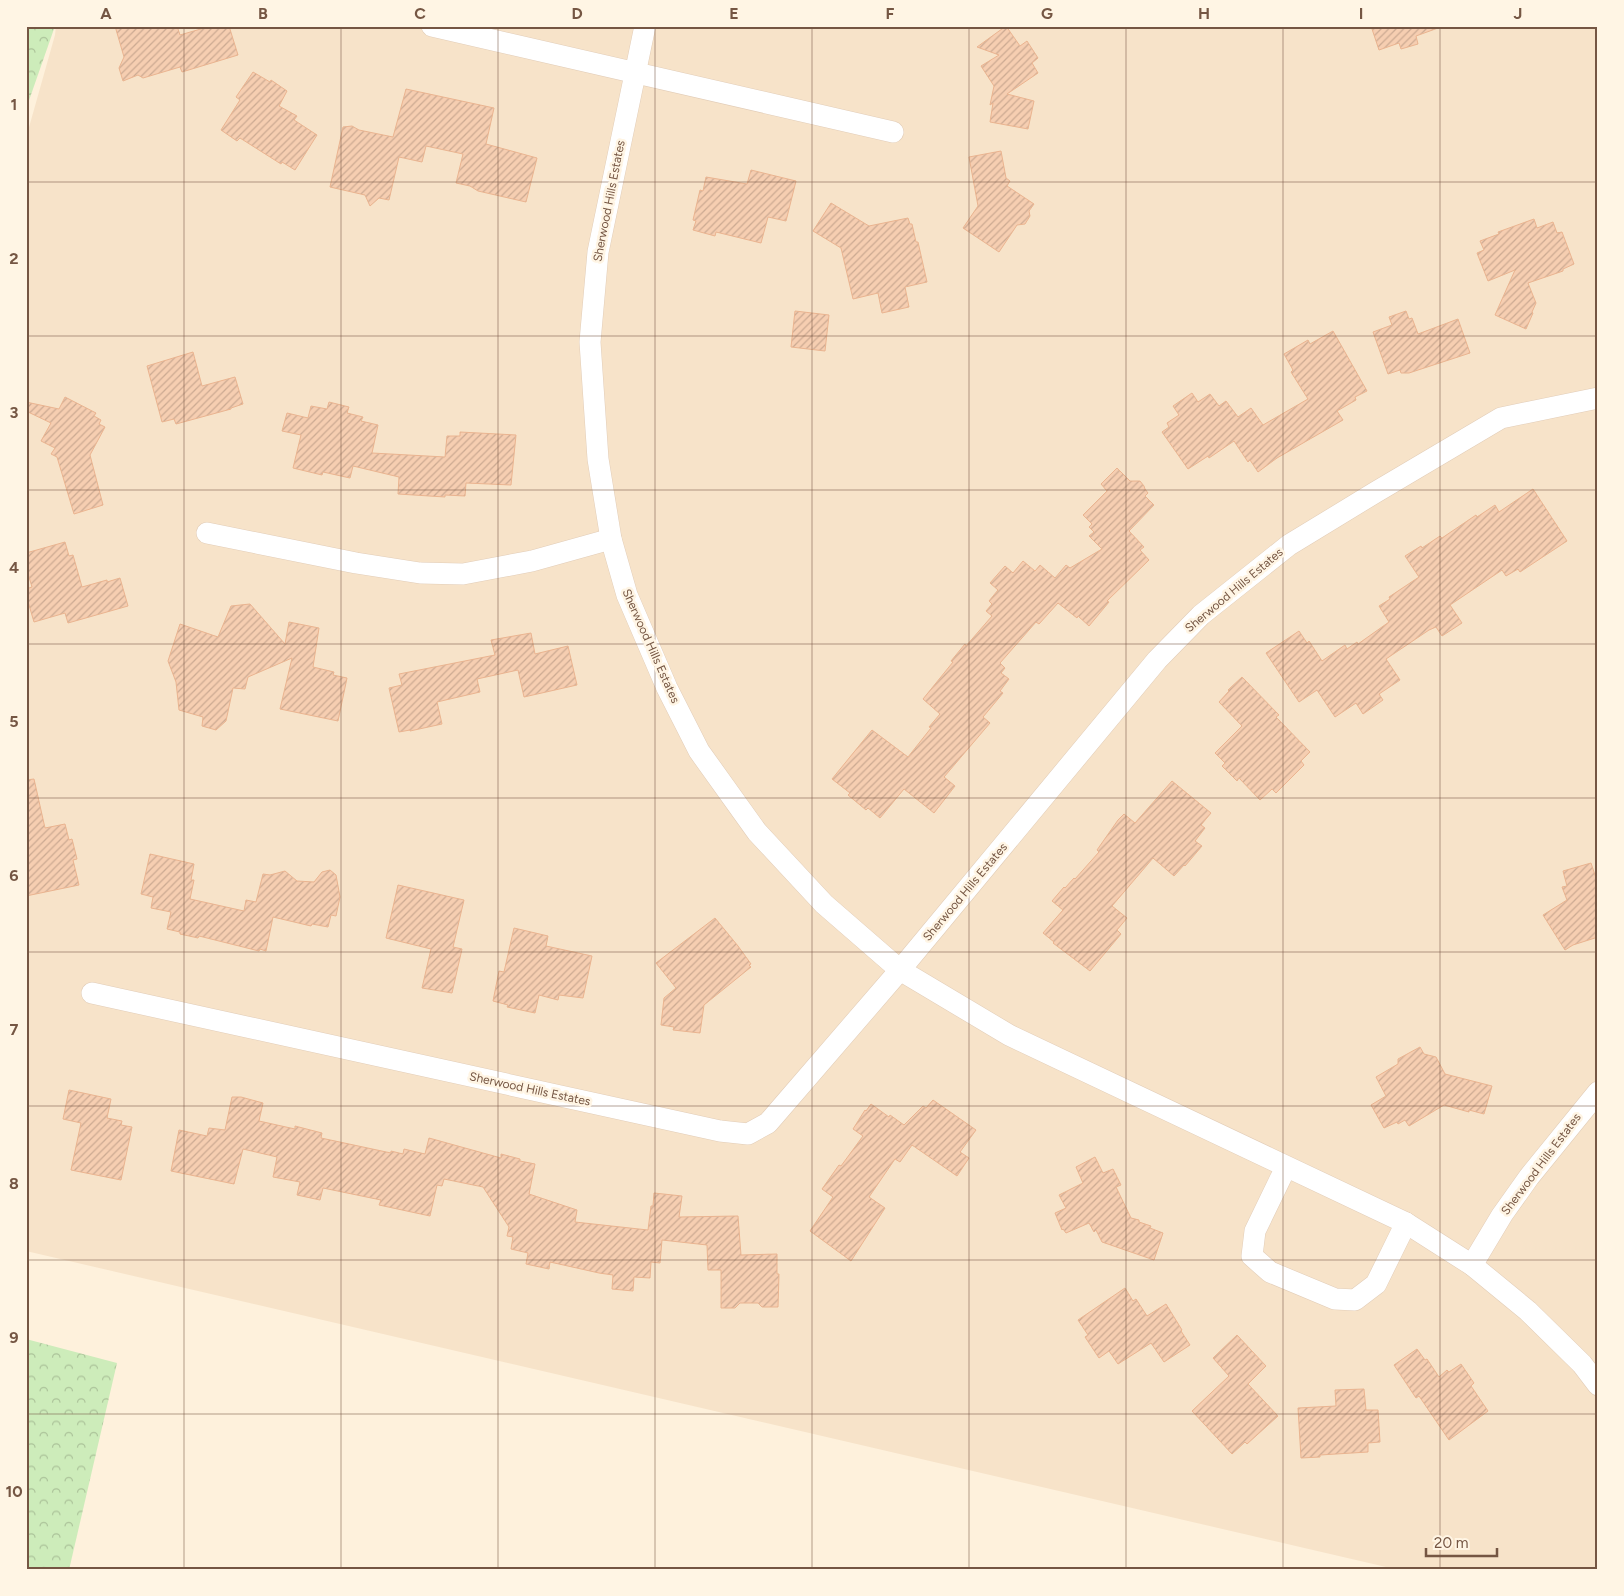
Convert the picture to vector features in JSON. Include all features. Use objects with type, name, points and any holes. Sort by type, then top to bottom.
[{"type":"street","points":[[432,26],[893,132]]},
{"type":"street","name":"Sherwood Hills Estates","points":[[645,26],[598,252],[590,342],[598,460],[611,539],[627,595],[667,688],[700,751],[757,832],[824,904],[900,970],[1009,1035],[1406,1224],[1472,1265],[1528,1311],[1582,1364],[1598,1385]]},
{"type":"street","name":"Sherwood Hills Estates","points":[[92,993],[720,1131],[748,1134],[768,1123],[900,970],[1157,660],[1201,615],[1289,545],[1501,418],[1598,398]]},
{"type":"street","points":[[207,533],[356,563],[420,573],[463,574],[532,561],[611,539]]},
{"type":"street","name":"Sherwood Hills Estates","points":[[1472,1265],[1529,1177],[1598,1092]]},
{"type":"street","points":[[1286,1167],[1255,1231],[1252,1256],[1270,1272],[1335,1299],[1355,1300],[1376,1284],[1406,1224]]},
{"type":"shaded area","points":[[56,26],[1598,26],[1598,1570],[1399,1570],[26,1251],[26,138]]},
{"type":"green space","points":[[26,26],[55,26],[26,109]]},
{"type":"green space","points":[[26,1339],[117,1363],[69,1570],[26,1570]]},
{"type":"building","points":[[115,26],[177,26],[180,35],[211,26],[229,26],[238,55],[182,72],[180,67],[143,78],[138,75],[123,81],[119,68],[124,57]]},
{"type":"building","points":[[1006,26],[1020,46],[1027,41],[1038,58],[1032,63],[1038,73],[1007,94],[1034,101],[1028,129],[990,122],[993,103],[990,105],[994,86],[981,66],[999,55],[977,47]]},
{"type":"building","points":[[1371,26],[1438,26],[1438,28],[1416,36],[1418,44],[1401,49],[1399,43],[1379,50]]},
{"type":"building","points":[[253,72],[270,82],[271,80],[287,91],[279,106],[297,116],[294,120],[317,135],[295,170],[282,162],[281,164],[240,138],[237,141],[221,130],[240,100],[236,97]]},
{"type":"building","points":[[406,89],[494,108],[486,144],[537,158],[526,202],[478,191],[470,186],[456,183],[463,154],[426,146],[422,162],[399,157],[389,200],[379,198],[370,206],[365,195],[330,187],[343,127],[352,126],[359,130],[393,137]]},
{"type":"building","points":[[1001,151],[1006,178],[1010,181],[1007,186],[1034,204],[1029,211],[1030,216],[1025,224],[1017,225],[999,252],[963,228],[978,206],[969,157]]},
{"type":"building","points":[[751,170],[796,181],[786,221],[768,217],[761,243],[716,232],[715,236],[693,230],[696,221],[693,220],[700,190],[703,191],[706,177],[747,184]]},
{"type":"building","points":[[831,203],[869,226],[908,218],[910,224],[912,224],[916,242],[918,242],[927,282],[905,287],[909,307],[882,313],[878,293],[853,299],[841,248],[813,231]]},
{"type":"building","points":[[1534,219],[1537,228],[1553,222],[1557,233],[1562,232],[1574,264],[1563,269],[1563,271],[1528,283],[1536,303],[1526,329],[1495,315],[1515,270],[1488,281],[1477,253],[1484,250],[1480,241],[1499,234],[1498,232]]},
{"type":"building","points":[[795,311],[829,315],[825,351],[791,347]]},
{"type":"building","points":[[1406,311],[1409,319],[1412,318],[1418,334],[1458,319],[1470,353],[1409,373],[1401,373],[1400,370],[1388,374],[1373,332],[1392,325],[1389,317]]},
{"type":"building","points":[[1333,331],[1367,391],[1355,397],[1356,400],[1337,411],[1343,420],[1277,458],[1258,472],[1250,460],[1248,462],[1234,441],[1209,458],[1208,456],[1188,469],[1162,432],[1169,427],[1167,423],[1179,415],[1173,406],[1192,393],[1198,402],[1210,394],[1219,406],[1226,401],[1238,417],[1251,408],[1263,425],[1308,399],[1291,372],[1293,370],[1284,354],[1308,340],[1310,344]]},
{"type":"building","points":[[193,352],[202,386],[235,377],[243,404],[176,424],[174,419],[162,422],[147,366]]},
{"type":"building","points":[[65,397],[96,413],[94,416],[101,420],[99,424],[105,427],[90,455],[103,505],[74,514],[57,457],[51,454],[55,448],[41,441],[51,423],[26,411],[26,402],[59,409]]},
{"type":"building","points":[[329,402],[349,407],[347,413],[363,417],[361,421],[378,425],[372,453],[445,457],[447,436],[460,436],[460,432],[516,435],[511,485],[466,483],[465,496],[445,495],[445,497],[398,494],[399,477],[353,466],[350,478],[323,472],[322,475],[293,468],[301,435],[282,431],[287,413],[308,418],[311,406],[327,409]]},
{"type":"building","points":[[1117,468],[1130,481],[1140,481],[1148,493],[1145,496],[1154,505],[1129,531],[1144,547],[1140,550],[1149,560],[1107,601],[1109,602],[1089,626],[1058,603],[1039,624],[1036,622],[1000,663],[1005,668],[1001,673],[1009,679],[1000,691],[1003,693],[983,717],[990,723],[944,777],[955,786],[934,813],[904,789],[880,818],[868,808],[866,810],[848,795],[850,793],[832,779],[872,730],[908,757],[940,714],[923,699],[965,644],[966,646],[992,616],[986,611],[992,604],[989,601],[998,590],[990,583],[1005,566],[1013,573],[1023,561],[1035,571],[1040,565],[1055,578],[1066,565],[1070,568],[1102,549],[1089,536],[1094,532],[1089,527],[1092,524],[1083,515],[1107,491],[1101,484]]},
{"type":"building","points":[[1533,489],[1567,541],[1520,572],[1518,569],[1506,576],[1502,570],[1450,605],[1462,623],[1442,636],[1436,627],[1429,630],[1386,659],[1400,680],[1379,694],[1383,700],[1363,714],[1356,703],[1335,717],[1317,690],[1299,702],[1266,653],[1299,631],[1307,643],[1309,641],[1322,661],[1345,645],[1347,649],[1357,642],[1358,644],[1389,622],[1379,606],[1419,577],[1405,556],[1440,536],[1442,538],[1476,515],[1477,517],[1495,505],[1499,512]]},
{"type":"building","points":[[65,542],[69,556],[73,555],[82,587],[120,578],[128,606],[68,623],[65,613],[34,622],[26,595],[26,589],[32,587],[26,567],[26,553]]},
{"type":"building","points":[[250,604],[285,644],[289,622],[319,628],[313,667],[334,672],[333,675],[347,678],[338,721],[280,709],[292,658],[248,677],[245,689],[233,688],[226,721],[216,730],[202,726],[203,717],[179,710],[176,682],[168,661],[180,624],[218,637],[231,606]]},
{"type":"building","points":[[531,633],[535,654],[568,646],[577,685],[524,697],[518,670],[477,679],[480,692],[437,702],[442,724],[399,732],[389,688],[402,685],[399,674],[495,655],[491,640]]},
{"type":"building","points":[[1242,677],[1279,715],[1276,717],[1310,752],[1301,761],[1304,765],[1276,793],[1272,789],[1260,800],[1239,778],[1237,781],[1222,766],[1225,763],[1215,753],[1242,726],[1219,702],[1228,690]]},
{"type":"building","points":[[34,779],[45,828],[65,824],[69,840],[72,839],[77,859],[73,860],[79,885],[26,896],[26,780]]},
{"type":"building","points":[[1172,781],[1211,813],[1201,825],[1205,828],[1195,841],[1202,846],[1174,876],[1153,858],[1112,906],[1127,918],[1117,930],[1121,934],[1090,971],[1043,933],[1063,910],[1052,901],[1099,852],[1097,850],[1124,814],[1135,823]]},
{"type":"building","points":[[150,854],[194,864],[191,880],[194,880],[190,899],[244,911],[246,900],[256,902],[263,874],[270,875],[285,871],[297,881],[314,882],[322,872],[330,870],[336,875],[340,897],[336,916],[331,915],[328,927],[312,924],[311,926],[273,917],[266,951],[260,949],[259,951],[199,936],[198,938],[180,934],[180,932],[167,929],[171,912],[151,908],[153,897],[141,894]]},
{"type":"building","points":[[1591,863],[1598,884],[1598,937],[1573,945],[1565,950],[1543,915],[1567,900],[1562,887],[1567,886],[1563,871]]},
{"type":"building","points":[[398,885],[464,900],[453,947],[462,949],[452,993],[422,988],[431,949],[386,938]]},
{"type":"building","points":[[715,918],[738,946],[751,964],[749,965],[751,967],[704,1005],[700,1033],[673,1030],[674,1027],[661,1025],[664,998],[676,988],[656,963]]},
{"type":"building","points":[[514,928],[548,936],[546,946],[592,956],[583,998],[559,995],[558,1000],[539,995],[535,1013],[507,1007],[508,1005],[493,1001],[499,971],[504,972]]},
{"type":"building","points":[[1420,1047],[1424,1054],[1436,1057],[1445,1074],[1492,1086],[1484,1114],[1444,1105],[1409,1126],[1405,1120],[1384,1128],[1371,1105],[1386,1096],[1376,1077],[1398,1064],[1398,1059]]},
{"type":"building","points":[[69,1090],[111,1099],[107,1118],[122,1121],[121,1125],[132,1127],[121,1180],[71,1170],[81,1123],[63,1119]]},
{"type":"building","points":[[232,1097],[241,1097],[263,1103],[259,1121],[295,1129],[295,1126],[322,1133],[321,1138],[391,1153],[391,1151],[403,1154],[404,1149],[425,1154],[429,1138],[501,1158],[501,1154],[535,1164],[529,1194],[577,1210],[575,1222],[648,1230],[654,1193],[682,1196],[679,1217],[738,1216],[741,1255],[777,1254],[777,1274],[779,1274],[778,1307],[762,1307],[758,1303],[740,1303],[735,1308],[721,1308],[721,1270],[708,1270],[707,1245],[662,1240],[660,1263],[651,1262],[650,1278],[634,1277],[633,1291],[612,1289],[613,1275],[550,1262],[549,1269],[526,1264],[528,1253],[511,1249],[513,1237],[507,1236],[509,1227],[483,1187],[444,1179],[442,1186],[437,1185],[430,1216],[379,1205],[381,1200],[323,1188],[320,1200],[297,1195],[300,1182],[273,1177],[277,1157],[243,1149],[234,1184],[171,1171],[179,1130],[207,1136],[209,1128],[225,1130]]},
{"type":"building","points":[[933,1100],[976,1130],[960,1152],[969,1158],[957,1176],[912,1145],[900,1162],[895,1159],[869,1197],[885,1208],[851,1261],[810,1231],[833,1197],[822,1189],[863,1136],[853,1129],[871,1104],[904,1125],[923,1106],[926,1108]]},
{"type":"building","points":[[1095,1157],[1103,1173],[1113,1169],[1121,1185],[1116,1187],[1131,1218],[1139,1220],[1139,1222],[1151,1226],[1150,1228],[1163,1233],[1154,1260],[1102,1242],[1096,1230],[1094,1232],[1089,1223],[1066,1233],[1062,1230],[1055,1213],[1066,1208],[1059,1195],[1083,1183],[1076,1167]]},
{"type":"building","points":[[1125,1288],[1133,1301],[1136,1299],[1147,1316],[1166,1304],[1190,1345],[1164,1362],[1151,1343],[1118,1364],[1109,1351],[1099,1358],[1085,1337],[1088,1335],[1078,1320]]},
{"type":"building","points":[[1237,1335],[1266,1366],[1248,1384],[1278,1416],[1247,1444],[1245,1442],[1232,1454],[1192,1411],[1229,1376],[1213,1358]]},
{"type":"building","points":[[1417,1349],[1425,1360],[1427,1359],[1439,1377],[1447,1370],[1449,1372],[1461,1364],[1474,1383],[1471,1386],[1488,1411],[1449,1440],[1419,1396],[1416,1398],[1394,1365]]},
{"type":"building","points":[[1364,1389],[1366,1410],[1378,1410],[1380,1442],[1368,1443],[1368,1452],[1301,1458],[1298,1408],[1336,1406],[1335,1390]]}]
